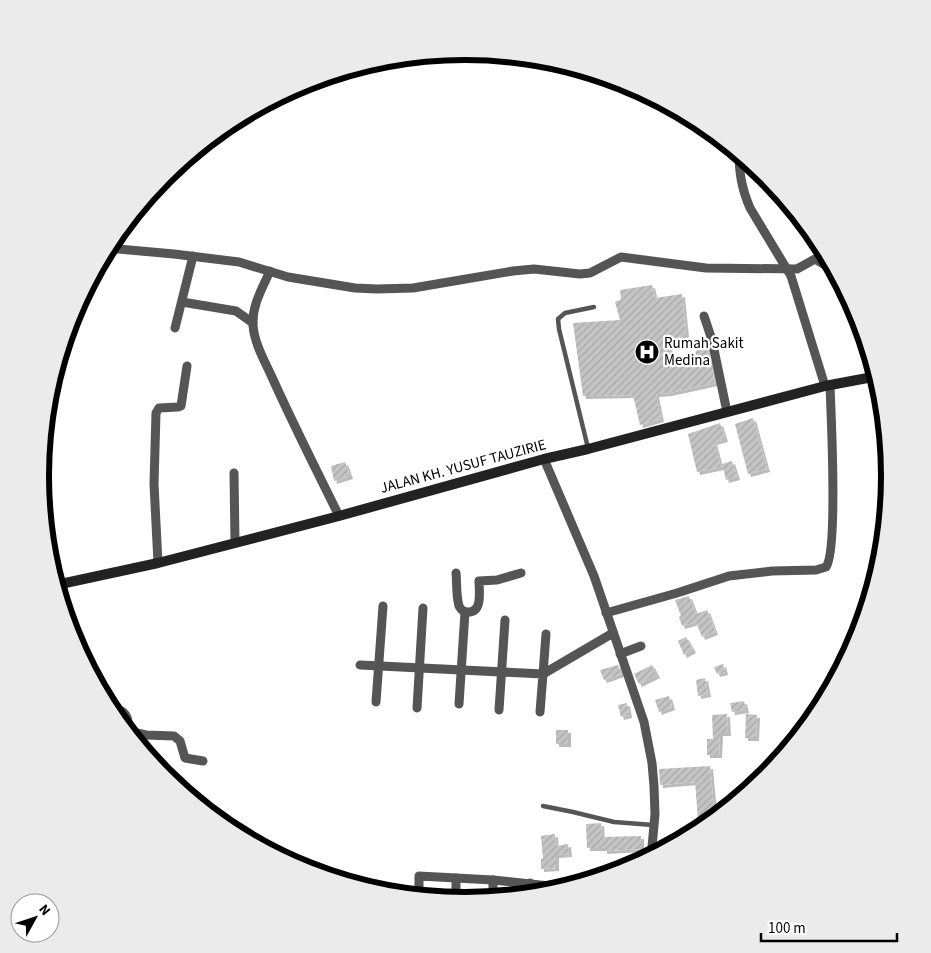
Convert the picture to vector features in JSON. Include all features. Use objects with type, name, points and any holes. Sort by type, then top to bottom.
[{"type":"main road","name":"JALAN KH. YUSUF TAUZIRIE","points":[[63,584],[158,563],[339,516],[544,459],[827,386],[870,378]]},
{"type":"street","points":[[606,613],[729,576],[772,570],[816,570],[826,567],[831,558],[833,440],[827,386],[788,269],[746,199],[739,174],[739,162]]},
{"type":"street","points":[[117,249],[239,262],[288,277],[355,288],[394,289],[413,288],[527,270],[590,273],[621,257],[706,268],[801,268],[816,259],[823,264]]},
{"type":"street","points":[[175,328],[193,256]]},
{"type":"street","points":[[270,271],[256,302],[253,323],[256,340],[339,516]]},
{"type":"street","points":[[182,302],[236,311],[253,323]]},
{"type":"street","points":[[704,316],[712,340],[727,412]]},
{"type":"street","points":[[158,563],[154,484],[156,413],[159,408],[181,406],[187,366]]},
{"type":"street","points":[[544,459],[594,576],[644,722],[652,763],[654,786],[652,849]]},
{"type":"street","points":[[234,473],[236,542]]},
{"type":"street","points":[[456,573],[459,605],[465,612],[459,704]]},
{"type":"street","points":[[465,612],[474,611],[478,606],[479,581],[498,580],[521,573]]},
{"type":"street","points":[[376,702],[383,606]]},
{"type":"street","points":[[417,708],[423,608]]},
{"type":"street","points":[[499,710],[505,620]]},
{"type":"street","points":[[360,665],[543,674],[613,633]]},
{"type":"street","points":[[540,712],[546,634]]},
{"type":"street","points":[[620,654],[642,646]]},
{"type":"street","points":[[120,710],[128,716],[128,720]]},
{"type":"street","points":[[138,733],[174,736],[180,741],[185,758],[203,761]]},
{"type":"street","points":[[419,891],[419,876],[530,883],[541,886]]},
{"type":"street","points":[[456,878],[456,893]]},
{"type":"street","points":[[493,892],[494,880]]},
{"type":"street","points":[[530,883],[530,888]]},
{"type":"lane","points":[[588,449],[558,319],[565,313],[594,306]]},
{"type":"lane","points":[[543,806],[614,822],[653,825]]},
{"type":"building","name":"Rumah Sakit Medina","points":[[652,285],[655,298],[682,294],[686,334],[669,342],[671,365],[695,359],[697,342],[706,340],[715,383],[656,394],[661,419],[640,425],[633,395],[583,396],[573,323],[620,320],[615,302],[621,299],[620,290]]},
{"type":"building","points":[[753,418],[767,469],[748,474],[735,424]]},
{"type":"building","points":[[720,423],[725,439],[714,442],[721,467],[697,472],[688,434]]},
{"type":"building","points":[[732,461],[737,477],[726,480],[722,464]]},
{"type":"building","points":[[345,462],[350,476],[334,481],[331,466]]},
{"type":"building","points":[[689,596],[696,614],[707,610],[715,632],[702,637],[696,622],[682,626],[679,617],[681,616],[675,600]]},
{"type":"building","points":[[686,637],[693,650],[684,655],[678,641]]},
{"type":"building","points":[[723,664],[725,672],[717,674],[714,667]]},
{"type":"building","points":[[618,665],[621,674],[604,680],[600,670]]},
{"type":"building","points":[[652,665],[657,675],[639,684],[634,674]]},
{"type":"building","points":[[705,678],[708,694],[698,696],[696,680]]},
{"type":"building","points":[[669,696],[672,707],[659,712],[655,700]]},
{"type":"building","points":[[744,701],[746,710],[732,712],[730,703]]},
{"type":"building","points":[[627,703],[629,715],[621,717],[618,705]]},
{"type":"building","points":[[727,714],[728,733],[720,733],[719,755],[707,755],[707,739],[713,739],[712,715]]},
{"type":"building","points":[[746,714],[757,715],[756,738],[745,738]]},
{"type":"building","points":[[556,730],[568,730],[568,744],[556,744]]},
{"type":"building","points":[[710,766],[714,811],[698,822],[695,782],[660,785],[659,769]]},
{"type":"building","points":[[601,823],[602,837],[641,836],[641,849],[604,851],[604,848],[587,848],[586,824]]},
{"type":"building","points":[[555,834],[556,846],[568,844],[569,854],[556,855],[556,868],[541,869],[541,859],[543,859],[541,836]]},
{"type":"building","points":[[594,869],[605,869],[599,871],[594,873]]},
{"type":"place","name":"Rumah Sakit Medina","points":[[647,352]]}]
